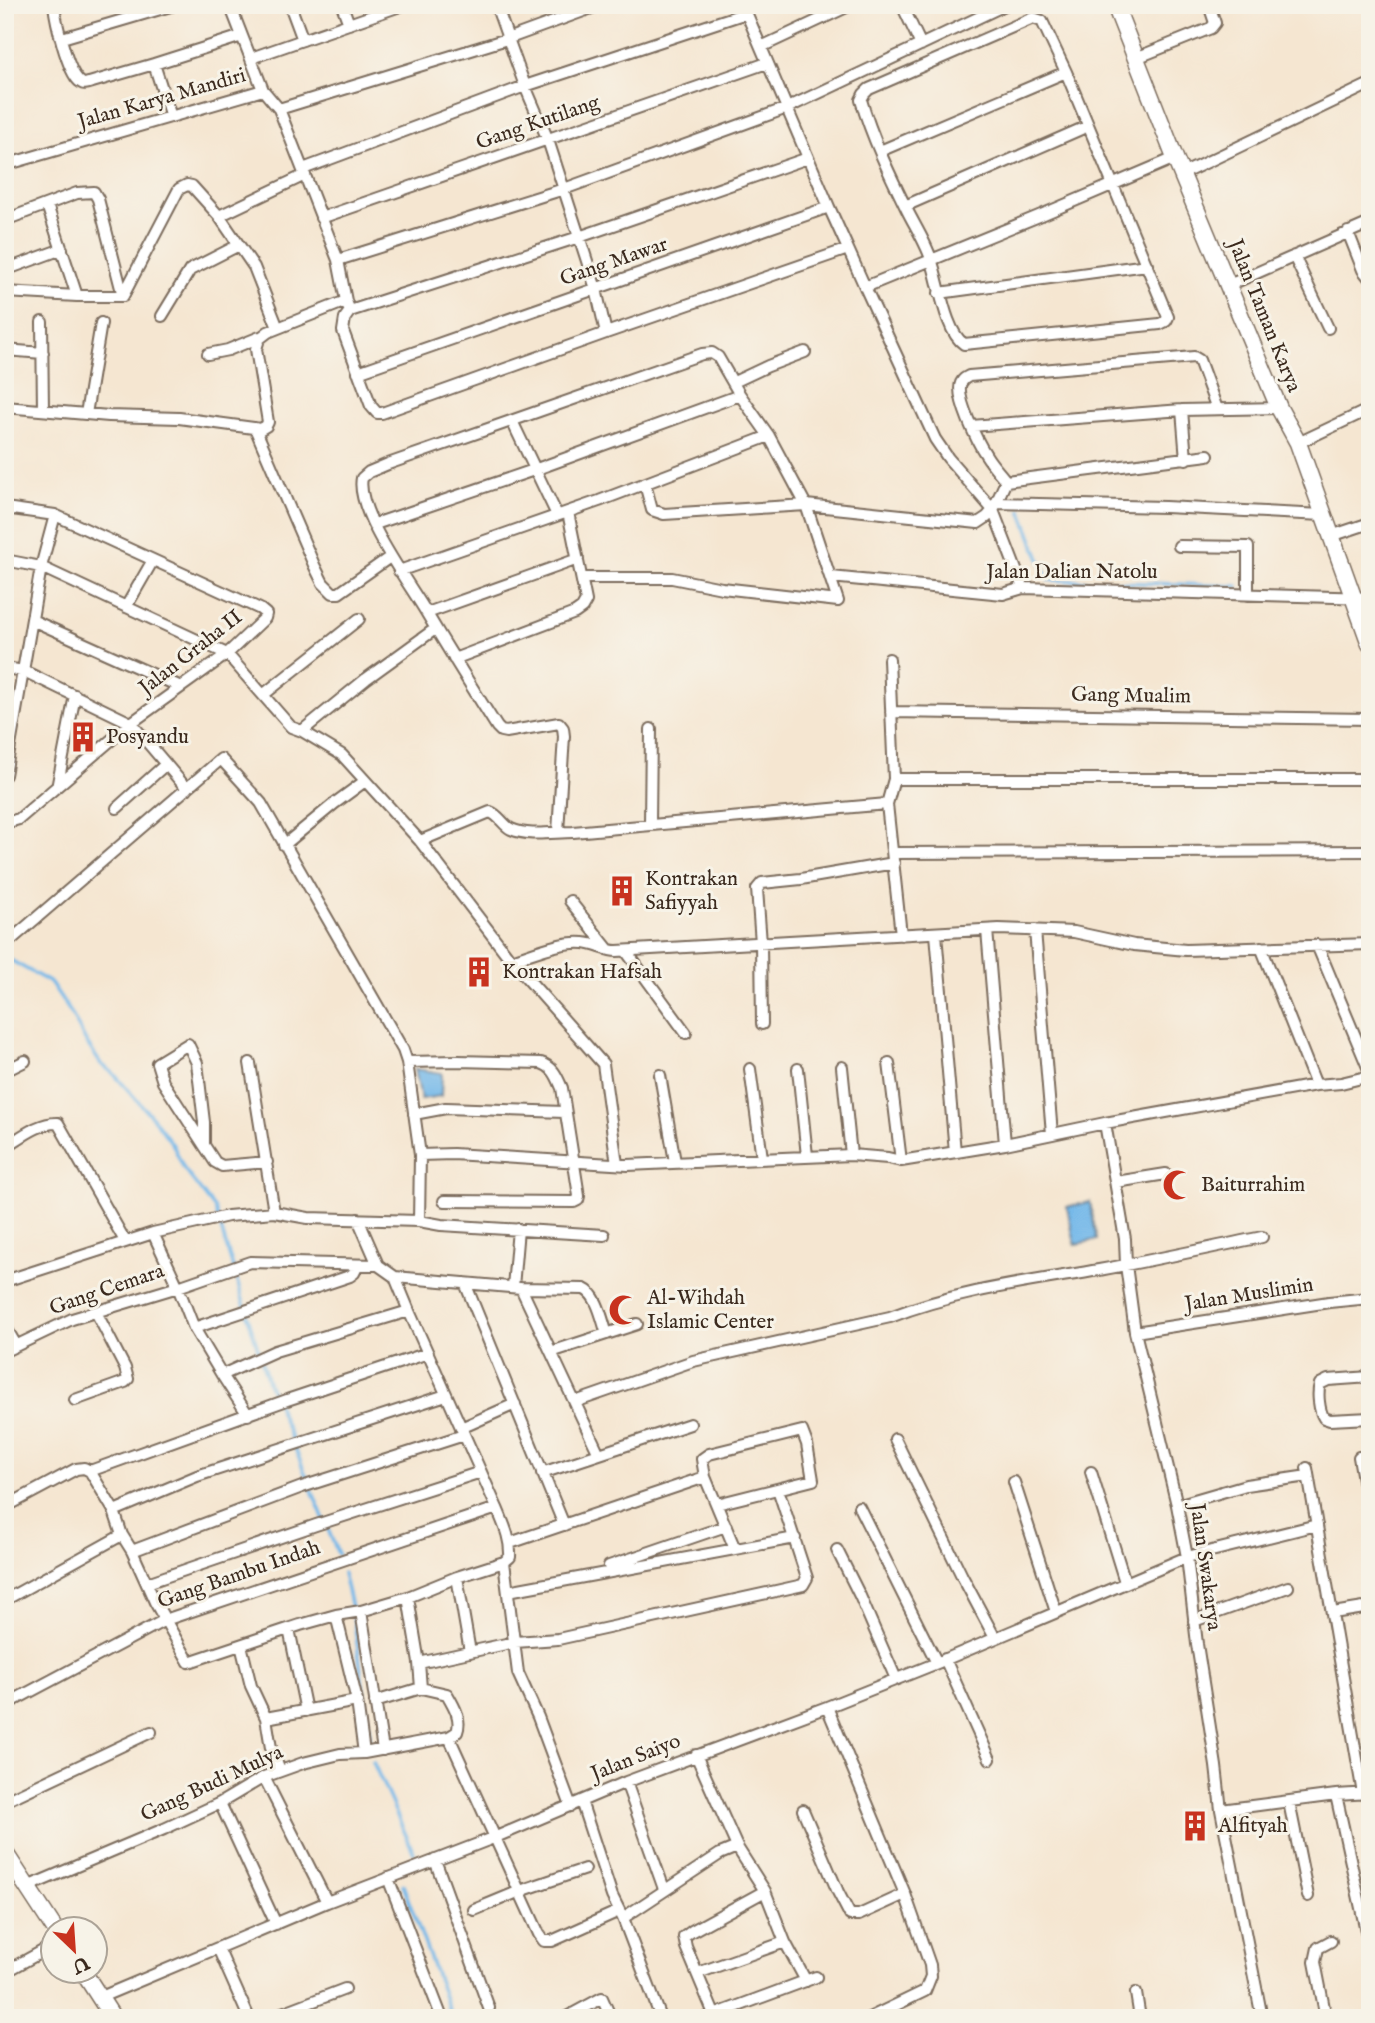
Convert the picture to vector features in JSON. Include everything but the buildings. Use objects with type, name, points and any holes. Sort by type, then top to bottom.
[{"type":"street","points":[[54,5],[58,29],[73,72],[84,84],[242,36]]},
{"type":"street","points":[[62,38],[174,5]]},
{"type":"street","points":[[230,5],[264,90]]},
{"type":"street","points":[[290,5],[303,40]]},
{"type":"street","points":[[342,5],[349,24]]},
{"type":"street","points":[[496,5],[525,86],[548,139],[596,289],[606,332],[843,251]]},
{"type":"street","points":[[279,109],[507,39],[600,5]]},
{"type":"street","points":[[761,47],[851,5]]},
{"type":"street","points":[[902,5],[920,45]]},
{"type":"street","points":[[338,260],[564,189],[787,108],[1005,5]]},
{"type":"street","name":"Jalan Taman Karya","points":[[1115,5],[1279,408],[1298,443],[1331,536],[1362,598],[1370,644]]},
{"type":"street","points":[[1136,58],[1211,28],[1215,23],[1209,5]]},
{"type":"street","points":[[251,58],[399,6]]},
{"type":"street","points":[[219,216],[304,172],[525,86],[745,9],[829,207],[843,251],[864,287],[935,439],[994,506],[1023,588]]},
{"type":"street","points":[[1033,18],[1042,21],[1066,72],[1168,314],[1167,320],[1163,323],[960,343],[954,334],[939,292],[931,259],[880,150],[862,103],[862,96],[867,90],[1033,18]]},
{"type":"street","name":"Gang Kutilang","points":[[321,218],[767,63]]},
{"type":"street","points":[[153,64],[171,117]]},
{"type":"street","points":[[880,150],[1066,72]]},
{"type":"street","points":[[1182,174],[1370,84]]},
{"type":"street","name":"Jalan Karya Mandiri","points":[[5,165],[264,90],[279,109],[338,260],[348,306],[342,326],[373,410],[377,413],[606,332]]},
{"type":"street","points":[[905,206],[1088,126]]},
{"type":"street","points":[[208,354],[228,350],[278,328],[579,237],[808,158]]},
{"type":"street","points":[[864,287],[1175,158]]},
{"type":"street","points":[[123,296],[179,189],[187,185],[219,216],[254,267],[278,328]]},
{"type":"street","points":[[5,220],[81,192],[95,193],[123,296]]},
{"type":"street","points":[[47,205],[77,296]]},
{"type":"street","name":"Gang Mawar","points":[[359,372],[829,207]]},
{"type":"street","points":[[1229,285],[1370,223]]},
{"type":"street","points":[[1348,232],[1363,270],[1370,279]]},
{"type":"street","points":[[162,316],[190,270],[239,245]]},
{"type":"street","points":[[5,270],[62,249]]},
{"type":"street","points":[[1294,256],[1328,328]]},
{"type":"street","points":[[939,292],[1147,265]]},
{"type":"street","points":[[5,292],[123,296]]},
{"type":"street","points":[[42,322],[43,410]]},
{"type":"street","points":[[86,414],[101,323]]},
{"type":"street","points":[[5,407],[109,416],[179,418],[261,429],[268,422],[256,349],[260,337]]},
{"type":"street","points":[[5,350],[43,354]]},
{"type":"street","points":[[734,382],[805,352]]},
{"type":"street","points":[[558,832],[565,736],[563,728],[559,723],[501,731],[390,557],[361,490],[364,476],[387,464],[707,353],[718,357],[740,395],[769,436],[806,506],[838,601],[722,589],[672,578],[582,578]]},
{"type":"street","points":[[1006,481],[985,454],[960,395],[961,383],[969,376],[1191,356],[1199,360],[1217,410]]},
{"type":"street","points":[[374,524],[534,470],[740,395]]},
{"type":"street","points":[[971,426],[1182,410],[1279,408]]},
{"type":"street","points":[[1298,443],[1370,409]]},
{"type":"street","points":[[1182,410],[1186,459]]},
{"type":"street","points":[[454,659],[575,613],[586,601],[578,559],[562,513],[534,470],[512,422]]},
{"type":"street","points":[[254,428],[314,565],[323,583],[333,593],[339,593],[390,557]]},
{"type":"street","points":[[399,571],[645,484],[769,436]]},
{"type":"street","points":[[1006,481],[1208,454]]},
{"type":"street","points":[[645,484],[652,510],[664,514],[806,506],[978,523],[988,517],[1006,481]]},
{"type":"street","points":[[994,506],[1166,507],[1323,515]]},
{"type":"street","name":"Jalan Graha II","points":[[5,508],[55,515],[266,612],[265,618],[227,654],[131,723],[10,820]]},
{"type":"street","points":[[5,775],[41,567],[55,515]]},
{"type":"street","points":[[1331,536],[1370,523]]},
{"type":"street","points":[[1180,546],[1248,547],[1248,595]]},
{"type":"street","points":[[426,613],[578,559]]},
{"type":"street","points":[[5,560],[41,567],[227,654],[291,727],[342,755],[420,841],[511,960],[603,1064],[617,1164]]},
{"type":"street","points":[[126,607],[153,560]]},
{"type":"street","name":"Jalan Dalian Natolu","points":[[831,577],[1003,594],[1023,588],[1362,598]]},
{"type":"street","points":[[263,695],[359,619]]},
{"type":"street","points":[[32,620],[181,687]]},
{"type":"street","points":[[302,731],[366,679],[435,629]]},
{"type":"street","points":[[889,659],[894,779],[887,804],[901,935]]},
{"type":"street","points":[[5,668],[24,671],[131,723],[187,789]]},
{"type":"street","points":[[58,783],[75,695]]},
{"type":"street","name":"Gang Mualim","points":[[891,712],[1370,719]]},
{"type":"street","points":[[650,825],[651,729]]},
{"type":"street","points":[[8,943],[221,759],[261,803],[403,1051],[407,1062],[420,1155],[419,1220]]},
{"type":"street","points":[[117,808],[166,764]]},
{"type":"street","points":[[894,779],[1370,779]]},
{"type":"street","points":[[285,845],[365,781]]},
{"type":"street","points":[[420,841],[490,811],[506,826],[530,833],[887,804]]},
{"type":"street","points":[[762,1024],[759,885],[893,858],[1370,851]]},
{"type":"street","points":[[570,901],[610,951]]},
{"type":"street","points":[[511,960],[566,944],[582,943],[610,951],[626,951],[987,930],[1074,932],[1134,945],[1186,950],[1370,944]]},
{"type":"street","points":[[987,930],[1005,1144]]},
{"type":"street","points":[[1035,930],[1052,1134]]},
{"type":"street","points":[[936,934],[956,1152]]},
{"type":"street","points":[[420,1155],[453,1154],[617,1164],[851,1155],[888,1157],[901,1161],[1316,1085],[1341,1083],[1370,1074],[1317,946]]},
{"type":"street","points":[[1261,947],[1316,1085]]},
{"type":"street","points":[[626,951],[686,1033]]},
{"type":"street","points":[[204,1143],[197,1063],[188,1044],[157,1063],[163,1082],[215,1162],[220,1166],[267,1163]]},
{"type":"street","points":[[5,1071],[25,1061]]},
{"type":"street","points":[[407,1062],[545,1064],[556,1075],[562,1088],[579,1196],[576,1202],[444,1201]]},
{"type":"street","points":[[250,1063],[274,1212]]},
{"type":"street","points":[[889,1063],[901,1161]]},
{"type":"street","points":[[842,1067],[851,1155]]},
{"type":"street","points":[[750,1069],[762,1158]]},
{"type":"street","points":[[798,1069],[807,1156]]},
{"type":"street","points":[[660,1074],[675,1162]]},
{"type":"street","points":[[414,1114],[446,1108],[564,1112]]},
{"type":"street","points":[[5,1147],[36,1129],[58,1123],[125,1241]]},
{"type":"street","name":"Jalan Swakarya","points":[[1105,1123],[1125,1239],[1135,1332],[1177,1505],[1221,1810],[1262,2018]]},
{"type":"street","points":[[1115,1182],[1166,1174]]},
{"type":"street","points":[[10,1279],[153,1233],[229,1216],[274,1212],[308,1218],[419,1220],[441,1225],[604,1235]]},
{"type":"street","points":[[358,1219],[377,1265],[395,1277],[588,1290],[593,1296],[607,1334]]},
{"type":"street","points":[[518,1229],[517,1287],[599,1454]]},
{"type":"street","points":[[153,1233],[194,1328],[248,1415]]},
{"type":"street","points":[[575,1402],[693,1361],[890,1317],[944,1299],[1262,1237]]},
{"type":"street","name":"Gang Cemara","points":[[5,1351],[72,1319],[250,1262],[377,1265]]},
{"type":"street","points":[[194,1328],[350,1276],[358,1265]]},
{"type":"street","points":[[5,1507],[76,1469],[84,1468],[90,1471],[114,1511],[122,1535],[189,1662],[289,1629],[408,1597],[504,1562],[510,1557],[510,1543],[497,1508],[395,1277]]},
{"type":"street","points":[[466,1283],[564,1525]]},
{"type":"street","name":"Jalan Muslimin","points":[[1135,1332],[1370,1298]]},
{"type":"street","points":[[222,1375],[275,1351],[409,1311]]},
{"type":"street","points":[[75,1400],[128,1379],[96,1312]]},
{"type":"street","points":[[551,1352],[636,1324]]},
{"type":"street","points":[[5,1326],[16,1345]]},
{"type":"street","points":[[90,1471],[287,1399],[428,1353]]},
{"type":"street","points":[[1370,1377],[1328,1380],[1320,1384],[1318,1389],[1324,1419],[1370,1418]]},
{"type":"street","points":[[114,1511],[197,1476],[446,1395]]},
{"type":"street","points":[[132,1551],[302,1487],[463,1432],[515,1404]]},
{"type":"street","points":[[542,1473],[690,1424]]},
{"type":"street","points":[[717,1504],[813,1480],[802,1431],[706,1455],[702,1461],[705,1477],[734,1549]]},
{"type":"street","points":[[895,1438],[995,1638]]},
{"type":"street","points":[[1359,1457],[1370,1519]]},
{"type":"street","points":[[147,1583],[481,1472]]},
{"type":"street","points":[[1091,1472],[1125,1582]]},
{"type":"street","points":[[1177,1505],[1246,1485],[1308,1472],[1367,1794],[1336,1794],[1221,1810]]},
{"type":"street","points":[[510,1543],[705,1477]]},
{"type":"street","points":[[1014,1482],[1056,1612]]},
{"type":"street","points":[[419,1662],[515,1642],[558,1639],[800,1587],[805,1584],[807,1578],[778,1489]]},
{"type":"street","points":[[859,1507],[990,1759]]},
{"type":"street","name":"Gang Bambu Indah","points":[[5,1704],[165,1620],[497,1508]]},
{"type":"street","name":"Jalan Saiyo","points":[[101,1997],[327,1902],[941,1661],[1186,1557],[1317,1525]]},
{"type":"street","points":[[577,1577],[726,1526]]},
{"type":"street","points":[[5,1601],[122,1535]]},
{"type":"street","points":[[508,1591],[795,1538]]},
{"type":"street","points":[[837,1549],[896,1679]]},
{"type":"street","points":[[504,1562],[518,1673],[576,1804],[661,2018]]},
{"type":"street","points":[[457,1577],[470,1652]]},
{"type":"street","points":[[1194,1620],[1288,1587]]},
{"type":"street","points":[[408,1597],[421,1688]]},
{"type":"street","points":[[1333,1612],[1370,1607]]},
{"type":"street","points":[[349,1613],[364,1754]]},
{"type":"street","points":[[349,1613],[375,1702],[383,1750]]},
{"type":"street","points":[[289,1629],[306,1711]]},
{"type":"street","points":[[241,1644],[251,1686],[266,1717],[271,1748],[280,1771]]},
{"type":"street","points":[[375,1702],[421,1688],[447,1694],[454,1707],[459,1727],[457,1732],[449,1737],[544,1941],[552,1941],[621,1915],[720,1854],[737,1847]]},
{"type":"street","points":[[266,1717],[357,1701]]},
{"type":"street","points":[[827,1707],[905,1894],[930,1965],[931,1976],[925,1991],[869,2018]]},
{"type":"street","points":[[5,1801],[151,1732]]},
{"type":"street","name":"Gang Budi Mulya","points":[[27,1887],[164,1829],[280,1771],[340,1754],[364,1754],[449,1737]]},
{"type":"street","points":[[696,1755],[737,1847],[765,1891],[785,1942],[811,1979],[710,2016],[684,1937],[765,1891]]},
{"type":"street","points":[[264,1777],[327,1902]]},
{"type":"street","points":[[626,1783],[664,1889]]},
{"type":"street","points":[[1336,1794],[1370,1948]]},
{"type":"street","points":[[1289,1802],[1308,1896]]},
{"type":"street","points":[[220,1803],[276,1924]]},
{"type":"street","points":[[803,1810],[850,1915],[859,1915],[905,1894]]},
{"type":"street","points":[[435,1860],[489,2008]]},
{"type":"street","points":[[7,1862],[45,1914]]},
{"type":"street","points":[[474,1910],[585,1869]]},
{"type":"street","points":[[388,1878],[442,2018]]},
{"type":"street","points":[[1326,2018],[1315,1958],[1318,1948],[1331,1941]]},
{"type":"street","points":[[698,1973],[785,1942]]},
{"type":"street","points":[[218,1948],[249,2018]]},
{"type":"street","points":[[5,1972],[38,1953]]},
{"type":"street","points":[[92,1984],[101,1997],[108,2016]]},
{"type":"street","points":[[269,2018],[345,1989]]},
{"type":"street","points":[[1136,1993],[1140,2018]]},
{"type":"street","points":[[565,2018],[602,1998],[611,2018]]},
{"type":"water","points":[[415,1069],[442,1073],[441,1096],[421,1099]]},
{"type":"water","points":[[1090,1202],[1097,1240],[1075,1244],[1067,1207]]},
{"type":"waterway","points":[[1021,510],[1048,580],[1238,586]]},
{"type":"waterway","points":[[5,957],[51,983],[101,1064],[113,1073],[153,1118],[173,1145],[184,1169],[215,1209],[268,1382],[338,1554]]},
{"type":"waterway","points":[[343,1573],[354,1620],[370,1739]]},
{"type":"waterway","points":[[373,1762],[414,1853]]},
{"type":"waterway","points":[[403,1885],[452,2018]]},
{"type":"place","name":"Posyandu","points":[[83,737]]},
{"type":"place","name":"Kontrakan Safiyyah","points":[[622,891]]},
{"type":"place","name":"Kontrakan Hafsah","points":[[479,972]]},
{"type":"place","name":"Baiturrahim","points":[[1178,1185]]},
{"type":"place","name":"Al-Wihdah Islamic Center","points":[[624,1310]]},
{"type":"place","name":"Alfityah","points":[[1195,1826]]}]
